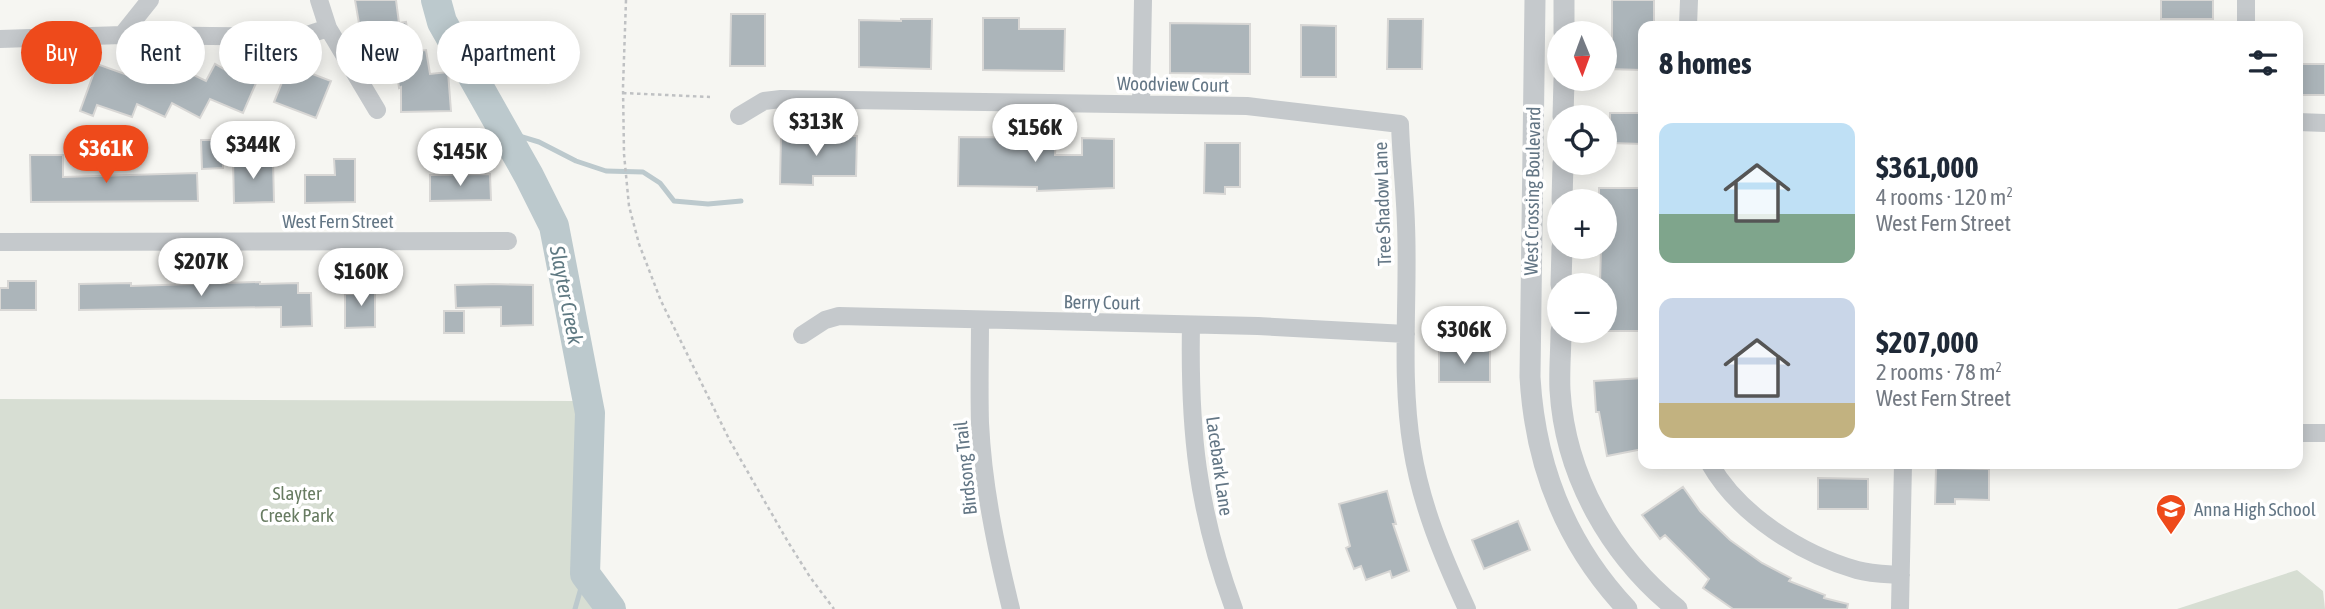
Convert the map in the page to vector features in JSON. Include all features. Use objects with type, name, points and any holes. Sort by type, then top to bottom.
[{"type":"street","points":[[133,21],[150,0]]},
{"type":"street","points":[[319,0],[328,28],[377,110]]},
{"type":"street","points":[[1141,104],[1143,0]]},
{"type":"street","name":"West Crossing Boulevard","points":[[1535,0],[1530,377],[1532,414],[1540,452],[1556,502],[1597,575],[1627,609]]},
{"type":"street","points":[[1564,0],[1564,21]]},
{"type":"street","points":[[1688,21],[1689,0]]},
{"type":"street","points":[[2246,0],[2246,21]]},
{"type":"street","points":[[205,36],[301,37],[328,28]]},
{"type":"street","points":[[0,39],[116,35]]},
{"type":"street","name":"Woodview Court","points":[[739,116],[764,101],[772,100],[1141,104],[1275,108],[1400,124]]},
{"type":"street","points":[[2303,122],[2325,122]]},
{"type":"street","name":"Tree Shadow Lane","points":[[1400,124],[1406,226],[1408,409],[1412,449],[1437,542],[1467,609]]},
{"type":"street","name":"West Fern Street","points":[[0,242],[508,242]]},
{"type":"street","name":"Berry Court","points":[[802,335],[824,320],[839,316],[1296,327],[1406,334]]},
{"type":"street","name":"Birdsong Trail","points":[[980,320],[979,404],[984,459],[994,533],[1011,609]]},
{"type":"street","name":"Lacebark Lane","points":[[1191,325],[1191,410],[1198,482],[1211,539],[1234,609]]},
{"type":"street","points":[[1561,343],[1560,390],[1563,416],[1568,443],[1586,493],[1600,520],[1633,568],[1677,609]]},
{"type":"street","points":[[2303,433],[2325,433]]},
{"type":"street","points":[[1714,469],[1731,493],[1748,509],[1801,546],[1829,561],[1860,571],[1901,575]]},
{"type":"street","points":[[1900,609],[1903,469]]},
{"type":"path","points":[[626,0],[624,154],[627,194],[639,244],[661,301],[730,441],[803,565],[834,609]]},
{"type":"path","points":[[623,93],[710,97]]},
{"type":"green space","name":"Slayter Creek Park","points":[[0,399],[573,401],[577,415],[594,609],[0,609]]},
{"type":"green space","points":[[2297,570],[2323,591],[2325,609],[2177,609]]},
{"type":"building","points":[[355,0],[396,0],[399,21],[359,21]]},
{"type":"building","points":[[1612,0],[1654,0],[1654,21],[1638,21],[1638,70],[1617,69],[1617,21],[1612,21]]},
{"type":"building","points":[[2161,0],[2213,0],[2213,19],[2161,19]]},
{"type":"building","points":[[731,14],[765,14],[765,66],[730,66]]},
{"type":"building","points":[[983,18],[1019,18],[1019,29],[1065,29],[1064,71],[983,70]]},
{"type":"building","points":[[932,19],[931,69],[859,67],[859,20]]},
{"type":"building","points":[[1388,19],[1423,19],[1422,69],[1387,69]]},
{"type":"building","points":[[1170,23],[1250,24],[1250,74],[1170,73]]},
{"type":"building","points":[[1301,25],[1336,26],[1336,77],[1301,77]]},
{"type":"building","points":[[423,50],[426,50],[430,74],[437,73],[437,84],[449,84],[451,111],[401,112],[401,87],[399,88],[398,84],[423,84]]},
{"type":"building","points":[[215,64],[219,66],[219,84],[256,84],[243,113],[210,99],[200,118],[172,103],[165,117],[137,104],[132,117],[97,105],[93,116],[80,111],[90,84],[102,84],[102,66],[116,71],[116,84],[205,84]]},
{"type":"building","points":[[2303,64],[2325,64],[2325,95],[2303,95]]},
{"type":"building","points":[[322,78],[331,81],[316,118],[274,102],[281,84],[322,84]]},
{"type":"building","points":[[1617,113],[1638,113],[1638,144],[1617,143]]},
{"type":"building","points":[[781,134],[857,136],[856,176],[813,176],[813,185],[780,184]]},
{"type":"building","points":[[959,137],[1056,138],[1055,155],[1082,155],[1082,138],[1114,139],[1114,188],[1037,191],[1037,187],[958,186]]},
{"type":"building","points":[[201,140],[223,140],[223,168],[202,169]]},
{"type":"building","points":[[1205,143],[1240,143],[1240,187],[1225,187],[1225,194],[1204,193]]},
{"type":"building","points":[[30,155],[63,155],[63,177],[197,173],[198,201],[31,202]]},
{"type":"building","points":[[334,159],[355,159],[355,202],[305,203],[305,175],[335,175]]},
{"type":"building","points":[[233,160],[273,160],[274,202],[234,203]]},
{"type":"building","points":[[490,174],[491,200],[430,201],[430,175]]},
{"type":"building","points":[[1599,188],[1638,188],[1638,331],[1617,331],[1617,273],[1600,273],[1601,259],[1617,259],[1617,189]]},
{"type":"building","points":[[8,281],[36,281],[36,310],[0,310],[0,288],[8,288]]},
{"type":"building","points":[[131,283],[131,286],[298,283],[298,293],[311,293],[312,326],[281,327],[281,307],[79,310],[79,284]]},
{"type":"building","points":[[357,285],[375,285],[375,327],[345,328],[345,294],[357,294]]},
{"type":"building","points":[[455,285],[533,285],[533,325],[501,326],[501,307],[456,308]]},
{"type":"building","points":[[444,311],[464,311],[464,333],[444,333]]},
{"type":"building","points":[[1439,350],[1490,350],[1490,382],[1439,382]]},
{"type":"building","points":[[1638,378],[1638,450],[1607,456],[1599,412],[1596,412],[1594,381]]},
{"type":"building","points":[[1936,469],[1989,469],[1989,500],[1955,499],[1955,504],[1935,504]]},
{"type":"building","points":[[1818,478],[1868,479],[1868,509],[1818,509]]},
{"type":"building","points":[[1683,487],[1700,511],[1730,540],[1762,563],[1791,578],[1789,581],[1825,595],[1824,598],[1848,604],[1847,609],[1733,609],[1703,588],[1709,579],[1665,535],[1660,539],[1642,515]]},
{"type":"building","points":[[1387,491],[1396,524],[1393,524],[1409,571],[1392,578],[1390,571],[1366,580],[1361,566],[1354,569],[1346,548],[1350,546],[1339,504]]},
{"type":"building","points":[[1518,521],[1530,550],[1484,569],[1472,540]]},
{"type":"waterway","name":"Slayter Creek","points":[[436,0],[442,22],[529,176],[554,226],[590,413],[585,574],[611,609]]},
{"type":"waterway","points":[[503,131],[539,142],[576,161],[606,171],[643,172],[660,183],[674,201],[708,204],[741,201]]},
{"type":"waterway","points":[[575,609],[585,574]]},
{"type":"place","name":"Anna High School","points":[[2171,536]]}]
